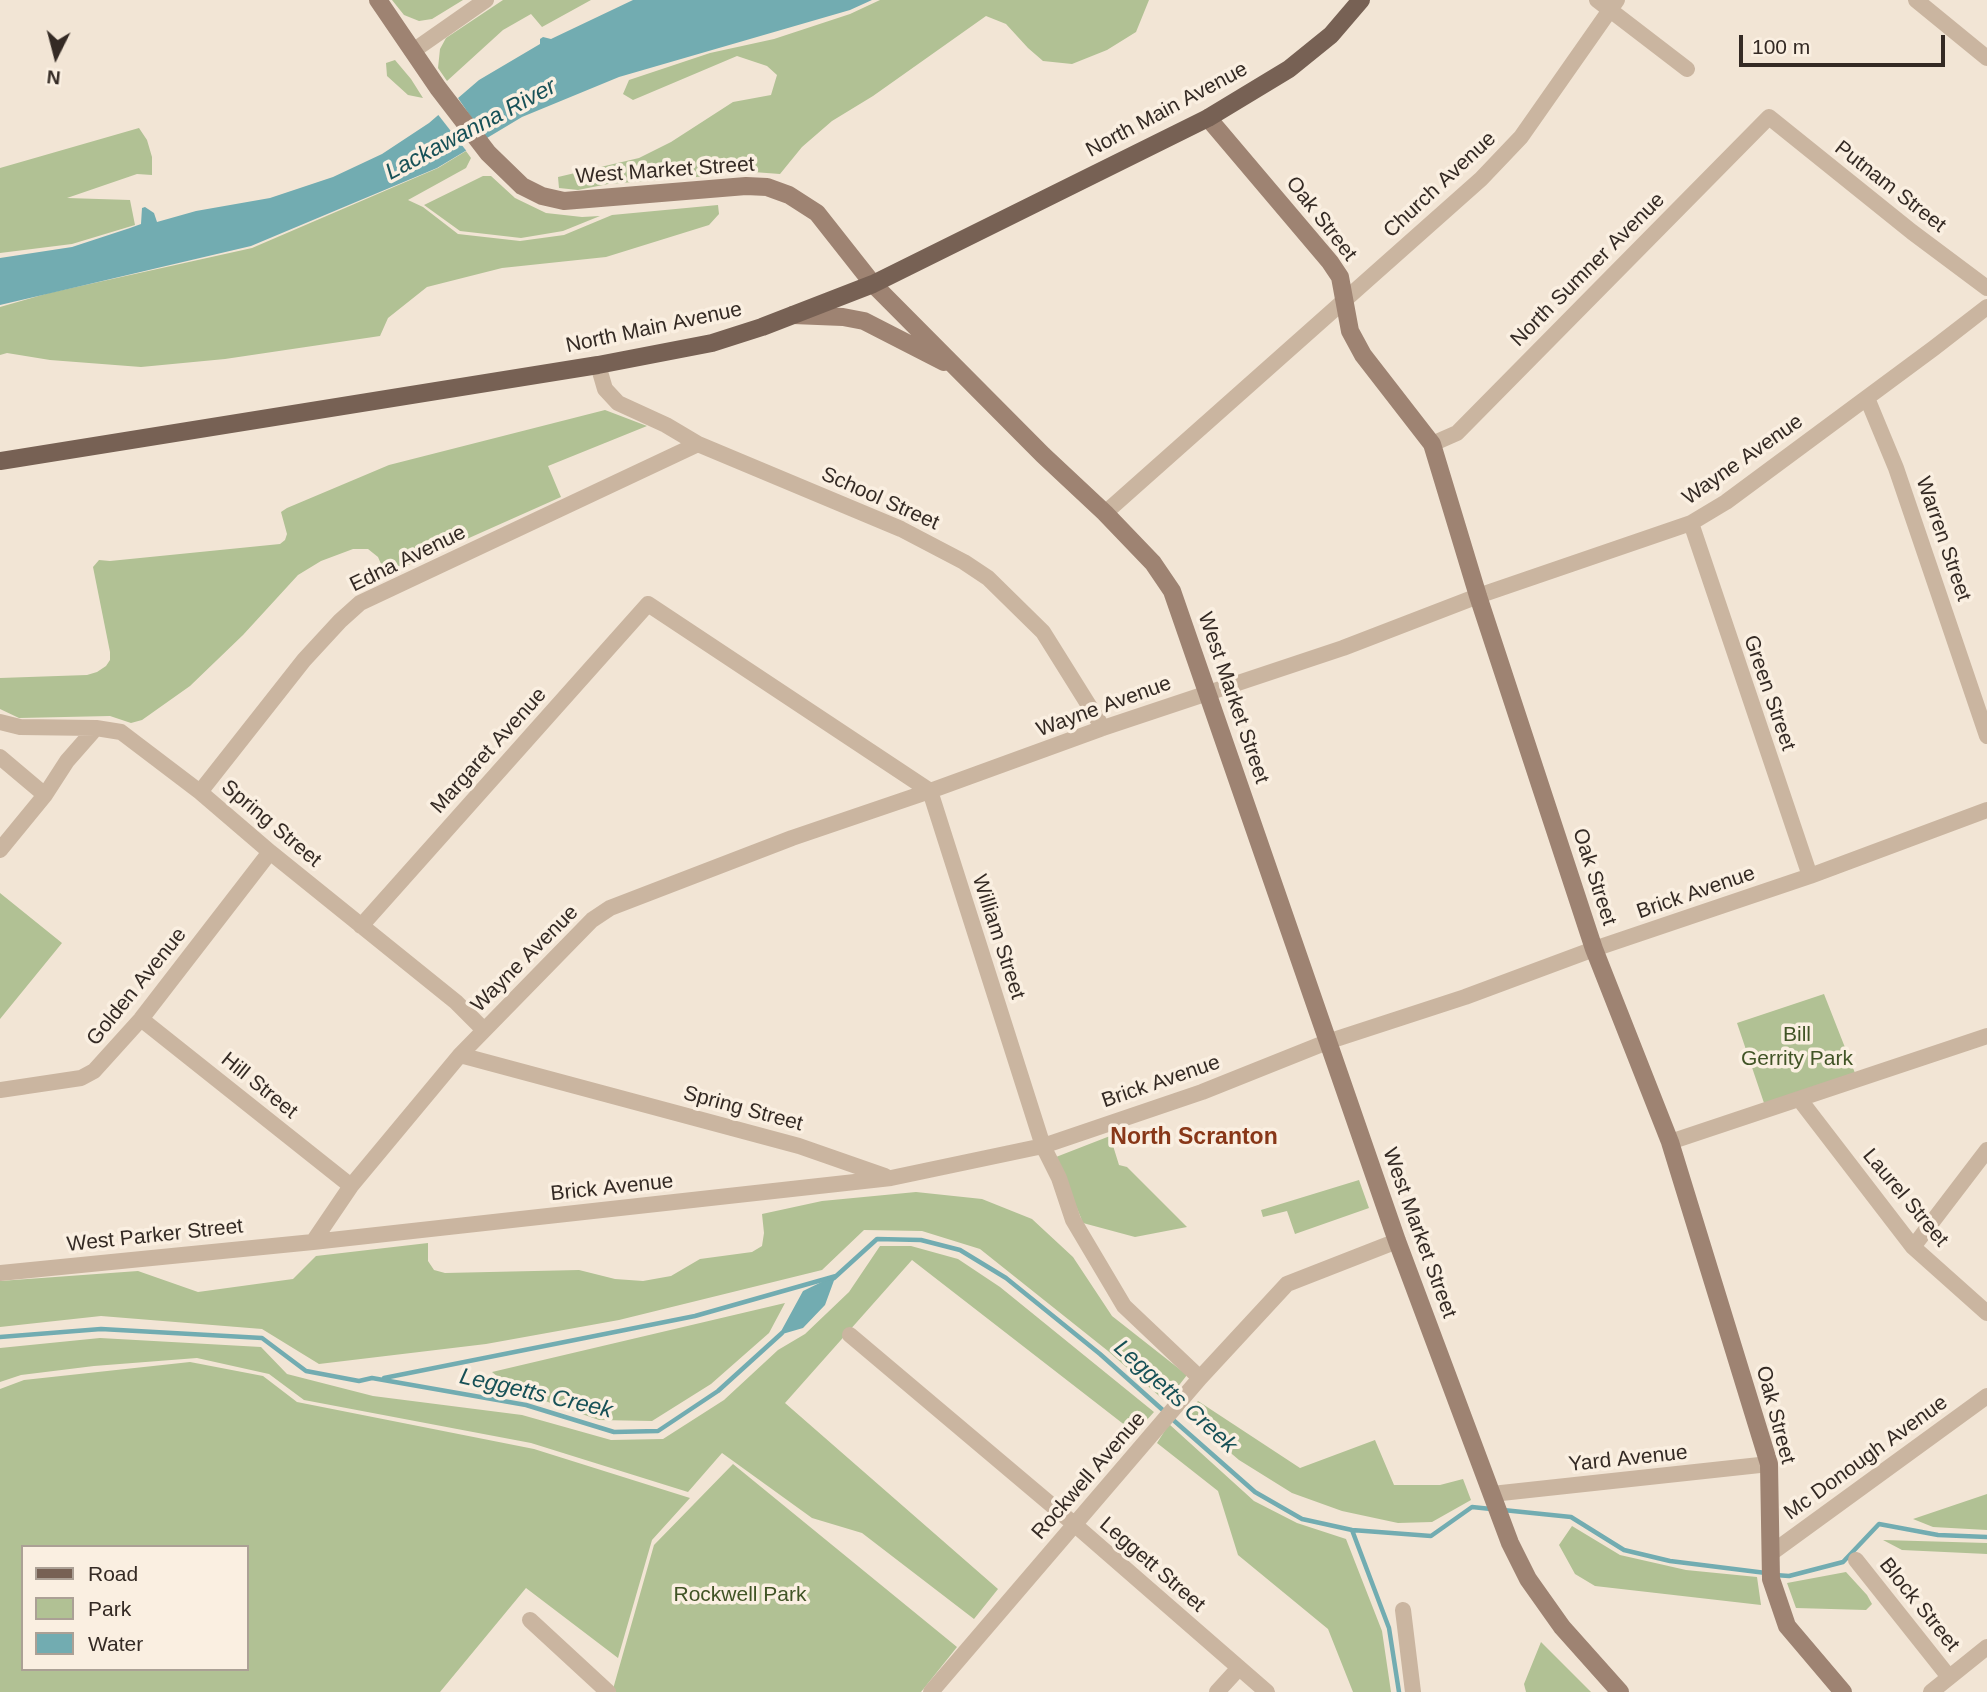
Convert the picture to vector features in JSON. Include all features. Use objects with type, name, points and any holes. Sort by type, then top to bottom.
[{"type":"main road","name":"North Main Avenue","points":[[0,461],[598,365],[712,343],[873,284],[1208,118],[1289,69],[1331,35],[1361,0]]},
{"type":"street","name":"West Market Street","points":[[378,0],[438,88],[488,153],[522,186],[542,196],[564,201],[746,186],[767,187],[789,195],[817,213],[873,284],[1153,563],[1172,591],[1397,1241],[1510,1543],[1528,1579],[1562,1627],[1620,1692]]},
{"type":"street","points":[[413,51],[486,0]]},
{"type":"street","points":[[1916,0],[1987,58]]},
{"type":"street","points":[[1608,3],[1687,69]]},
{"type":"street","name":"Church Avenue","points":[[1105,513],[1481,179],[1521,137],[1608,3]]},
{"type":"street","name":"Putnam Street","points":[[1769,117],[1912,232],[1987,288]]},
{"type":"street","name":"North Sumner Avenue","points":[[1432,444],[1457,433],[1769,117]]},
{"type":"street","name":"Oak Street","points":[[1208,118],[1330,262],[1340,277],[1350,331],[1363,355],[1432,444],[1478,596],[1594,949],[1671,1142],[1769,1464],[1770,1579],[1787,1626],[1843,1692]]},
{"type":"street","name":"Wayne Avenue","points":[[313,1242],[351,1186],[460,1055],[592,920],[610,908],[792,838],[930,792],[1208,692],[1343,648],[1478,596],[1690,523],[1726,502],[1987,307]]},
{"type":"street","points":[[793,315],[843,317],[864,321],[957,369]]},
{"type":"street","name":"School Street","points":[[598,365],[605,389],[618,403],[666,425],[698,444],[901,529],[964,562],[988,578],[1043,632],[1104,728]]},
{"type":"street","name":"Warren Street","points":[[1867,398],[1896,468],[1987,736]]},
{"type":"street","name":"Edna Avenue","points":[[200,792],[304,660],[360,603],[698,444]]},
{"type":"street","name":"Green Street","points":[[1690,523],[1810,877]]},
{"type":"street","name":"Margaret Avenue","points":[[361,926],[648,604],[930,792]]},
{"type":"street","name":"Spring Street","points":[[0,722],[20,727],[96,728],[121,732],[200,792],[270,852],[457,1002],[484,1030]]},
{"type":"street","points":[[0,850],[45,795],[67,761],[96,728]]},
{"type":"street","points":[[0,757],[45,795]]},
{"type":"street","name":"William Street","points":[[930,792],[1043,1146],[1059,1178],[1073,1220],[1124,1306],[1200,1378]]},
{"type":"street","name":"Brick Avenue","points":[[313,1242],[891,1178],[1043,1146],[1202,1092],[1327,1042],[1810,877],[1987,810]]},
{"type":"street","name":"Golden Avenue","points":[[0,1090],[82,1078],[94,1071],[141,1019],[270,852]]},
{"type":"street","name":"Hill Street","points":[[141,1019],[351,1186]]},
{"type":"street","points":[[1671,1142],[1987,1036]]},
{"type":"street","name":"Spring Street","points":[[460,1055],[799,1146],[891,1178]]},
{"type":"street","name":"Laurel Street","points":[[1800,1100],[1913,1247],[1987,1313]]},
{"type":"street","points":[[1913,1247],[1987,1150]]},
{"type":"street","name":"Rockwell Avenue","points":[[931,1692],[1200,1378],[1287,1284],[1397,1241]]},
{"type":"street","name":"West Parker Street","points":[[0,1273],[313,1242]]},
{"type":"street","name":"Leggett Street","points":[[850,1335],[1074,1524],[1266,1692]]},
{"type":"street","name":"Mc Donough Avenue","points":[[1770,1554],[1987,1396]]},
{"type":"street","name":"Yard Avenue","points":[[1492,1494],[1769,1464]]},
{"type":"street","name":"Block Street","points":[[1856,1560],[1949,1677]]},
{"type":"street","points":[[1403,1610],[1413,1692]]},
{"type":"street","points":[[530,1620],[608,1692]]},
{"type":"street","points":[[1931,1692],[1987,1647]]},
{"type":"street","points":[[1217,1692],[1238,1669]]},
{"type":"green space","points":[[392,0],[463,0],[432,19],[419,21],[404,15]]},
{"type":"green space","points":[[503,0],[591,0],[542,27],[531,14],[503,30],[447,81],[438,68],[440,49],[446,38]]},
{"type":"green space","points":[[880,0],[1149,0],[1136,32],[1107,50],[1072,64],[1043,61],[1006,24],[986,16],[873,96],[832,121],[802,147],[780,174],[700,168],[709,176],[608,184],[578,190],[559,188],[558,177],[639,158],[671,142],[733,102],[771,95],[777,75],[767,66],[737,56],[633,100],[623,94],[629,80],[710,53],[774,39],[850,14]]},
{"type":"green space","points":[[395,60],[423,98],[408,95],[387,76],[386,63]]},
{"type":"green space","points":[[139,128],[147,140],[152,157],[152,175],[137,174],[67,198],[130,200],[135,225],[72,244],[0,253],[0,168]]},
{"type":"green space","points":[[466,151],[471,158],[466,168],[408,200],[423,207],[458,234],[520,241],[564,235],[612,215],[718,205],[719,214],[709,225],[606,257],[502,268],[427,287],[388,318],[380,336],[225,359],[141,367],[50,360],[7,353],[0,355],[0,307],[49,293],[252,248],[438,168]]},
{"type":"green space","points":[[483,176],[491,176],[515,198],[546,213],[600,216],[563,231],[521,238],[460,231],[424,205]]},
{"type":"green space","points":[[605,410],[647,426],[548,466],[561,497],[386,575],[378,557],[368,549],[353,549],[321,561],[298,575],[243,635],[190,686],[142,720],[131,723],[110,716],[19,718],[0,709],[0,678],[87,675],[97,672],[110,660],[93,567],[99,560],[280,544],[287,534],[281,512],[389,465]]},
{"type":"green space","points":[[0,893],[62,943],[0,1019]]},
{"type":"green space","name":"Bill Gerrity Park","points":[[1824,994],[1855,1073],[1764,1103],[1737,1023]]},
{"type":"green space","points":[[1110,1136],[1119,1165],[1127,1167],[1187,1227],[1135,1237],[1083,1223],[1056,1157]]},
{"type":"green space","points":[[1359,1180],[1369,1208],[1295,1234],[1287,1211],[1263,1217],[1261,1210]]},
{"type":"green space","points":[[916,1192],[982,1199],[1032,1219],[1073,1257],[1112,1316],[1187,1375],[1166,1402],[1108,1351],[980,1249],[922,1231],[864,1230],[822,1270],[619,1320],[486,1344],[319,1364],[262,1329],[101,1316],[0,1327],[0,1281],[138,1271],[198,1292],[293,1279],[316,1256],[428,1243],[428,1261],[434,1270],[445,1273],[579,1270],[615,1279],[643,1281],[671,1276],[700,1259],[752,1252],[762,1246],[762,1214],[822,1201]]},
{"type":"green space","points":[[880,1246],[911,1246],[958,1259],[1000,1287],[1154,1412],[1135,1433],[912,1260],[785,1403],[998,1589],[974,1619],[862,1533],[812,1518],[722,1453],[688,1492],[531,1443],[304,1400],[269,1374],[197,1358],[94,1366],[21,1375],[0,1382],[0,1348],[100,1338],[261,1347],[287,1374],[373,1396],[522,1415],[611,1440],[663,1439],[724,1400],[778,1350],[805,1334],[849,1292]]},
{"type":"green space","points":[[785,1303],[769,1333],[711,1384],[652,1421],[599,1420],[514,1390],[492,1372]]},
{"type":"green space","points":[[190,1362],[263,1376],[297,1402],[534,1449],[690,1498],[652,1540],[618,1658],[526,1588],[440,1692],[0,1692],[0,1389],[24,1380]]},
{"type":"green space","points":[[1198,1401],[1300,1468],[1375,1440],[1394,1485],[1440,1485],[1463,1479],[1471,1500],[1432,1522],[1398,1523],[1342,1511],[1292,1493],[1239,1460],[1186,1415]]},
{"type":"green space","points":[[1169,1424],[1254,1501],[1297,1523],[1346,1539],[1382,1631],[1391,1692],[1353,1692],[1328,1629],[1238,1555],[1218,1491],[1157,1443]]},
{"type":"green space","name":"Rockwell Park","points":[[733,1464],[957,1647],[921,1692],[616,1692],[613,1689],[654,1545]]},
{"type":"green space","points":[[1987,1494],[1987,1530],[1933,1527],[1913,1519]]},
{"type":"green space","points":[[1572,1526],[1620,1555],[1686,1570],[1757,1577],[1761,1605],[1595,1586],[1575,1574],[1559,1545]]},
{"type":"green space","points":[[1883,1540],[1987,1543],[1987,1554],[1902,1550]]},
{"type":"green space","points":[[1846,1572],[1872,1604],[1866,1610],[1796,1608],[1787,1583]]},
{"type":"green space","points":[[1541,1642],[1591,1692],[1526,1692],[1524,1684]]},
{"type":"water","name":"Lackawanna River","points":[[633,0],[872,0],[850,10],[619,77],[522,117],[437,168],[251,246],[0,305],[0,258],[72,247],[130,228],[141,224],[142,208],[145,207],[154,213],[157,222],[196,211],[270,198],[333,177],[382,154],[429,123],[479,80],[540,44],[543,37],[551,39]]},
{"type":"water","points":[[836,1275],[825,1305],[803,1328],[779,1335],[803,1291]]},
{"type":"pier","points":[[456,95],[488,142],[468,153],[436,112]]},
{"type":"waterway","name":"Leggetts Creek","points":[[834,1278],[877,1239],[921,1240],[960,1250],[1006,1278],[1100,1354],[1165,1412]]},
{"type":"waterway","name":"Leggetts Creek","points":[[384,1378],[695,1316],[836,1276]]},
{"type":"waterway","name":"Leggetts Creek","points":[[0,1337],[101,1329],[262,1338],[306,1371],[359,1381],[372,1378],[526,1405],[614,1432],[658,1431],[718,1391],[782,1333]]},
{"type":"waterway","name":"Leggetts Creek","points":[[1171,1418],[1255,1492],[1302,1519],[1352,1530],[1431,1536],[1472,1507],[1491,1509]]},
{"type":"waterway","points":[[1503,1510],[1571,1517],[1624,1550],[1670,1561],[1766,1573]]},
{"type":"waterway","points":[[1775,1575],[1789,1576],[1843,1562],[1879,1524],[1938,1535],[1987,1537]]},
{"type":"waterway","name":"Leggetts Creek","points":[[1352,1530],[1389,1628],[1399,1692]]},
{"type":"district","name":"North Scranton","points":[[1194,1138]]}]
